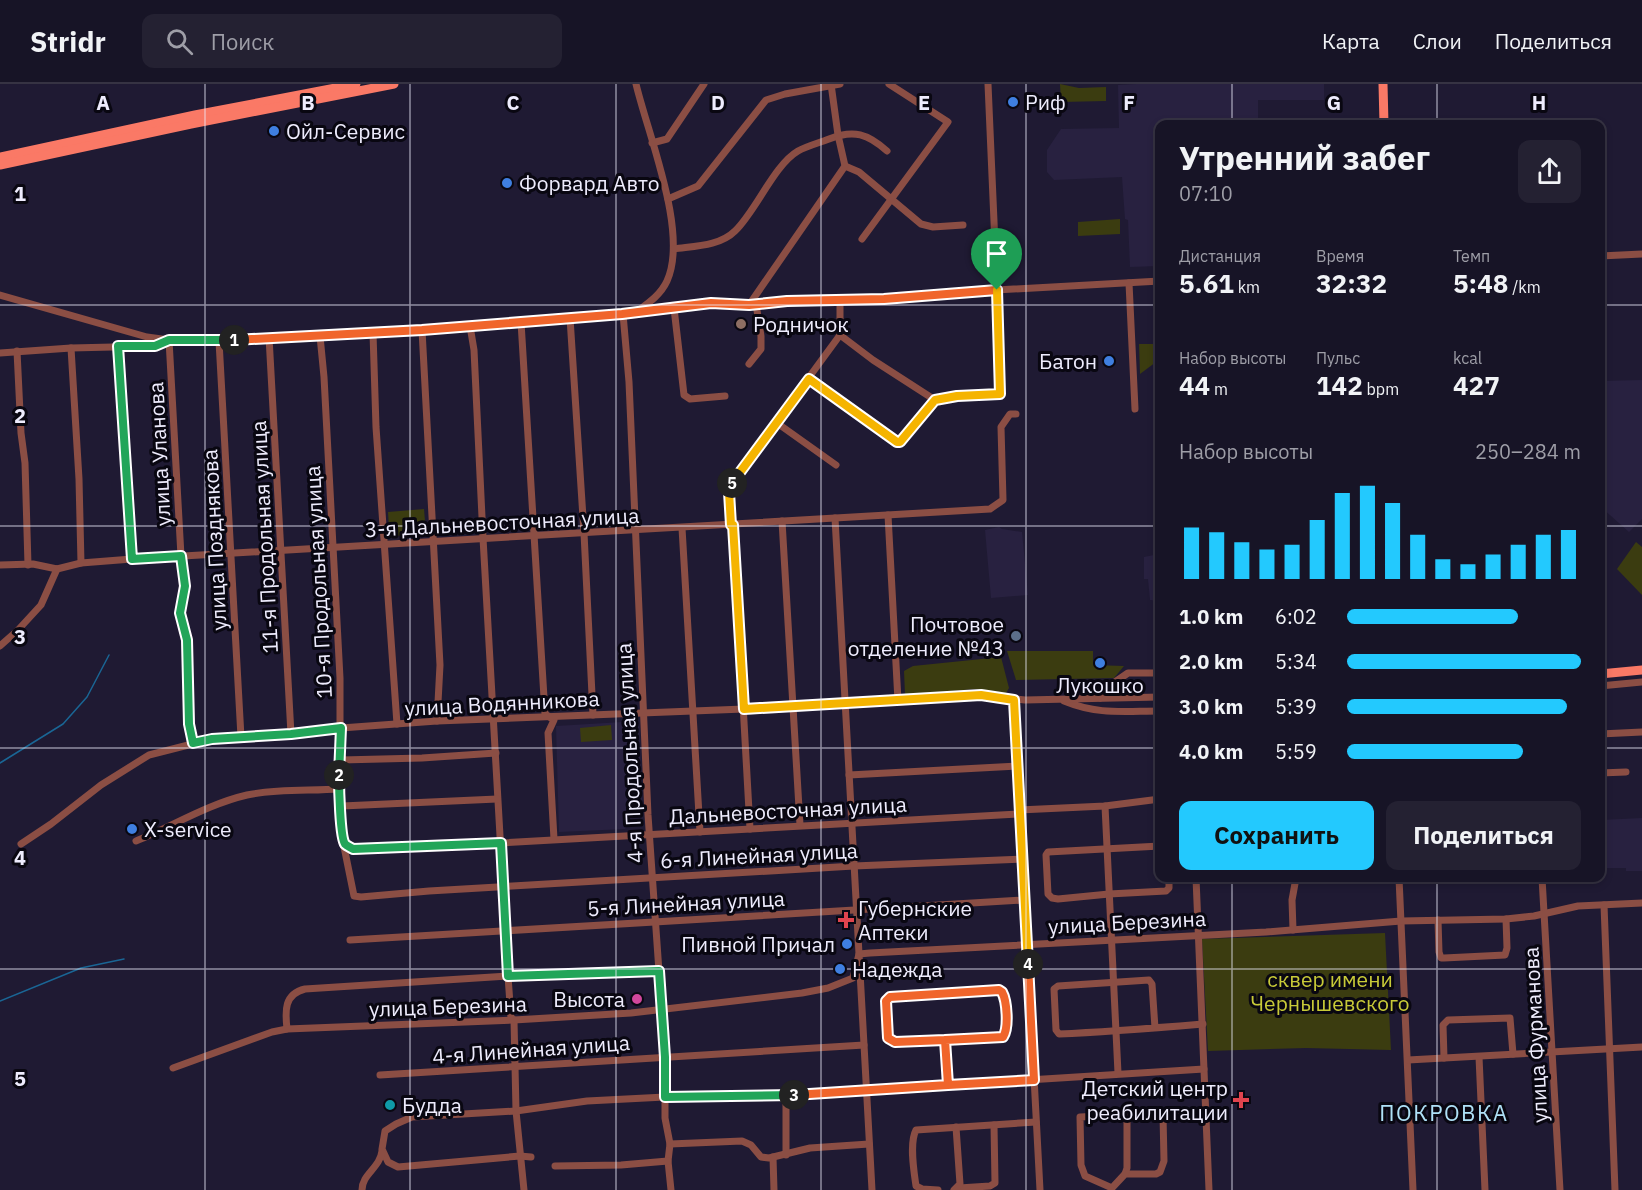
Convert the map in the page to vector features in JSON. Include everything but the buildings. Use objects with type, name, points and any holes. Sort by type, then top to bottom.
[{"type":"main road","points":[[0,157],[356,84]]},
{"type":"main road","points":[[0,165],[394,84]]},
{"type":"main road","points":[[1383,84],[1384,120]]},
{"type":"main road","points":[[1605,674],[1642,670]]},
{"type":"street","points":[[636,84],[668,199],[674,249],[672,267],[660,292],[637,312]]},
{"type":"street","points":[[652,143],[666,139],[704,84]]},
{"type":"street","points":[[668,199],[698,186],[766,100],[785,94],[840,84]]},
{"type":"street","points":[[862,239],[948,122],[889,84]]},
{"type":"street","points":[[809,379],[897,442],[900,442],[935,400],[957,396],[1000,394],[988,84]]},
{"type":"street","points":[[749,364],[761,349],[761,336],[752,305],[845,166],[831,85]]},
{"type":"street","points":[[674,249],[716,243],[736,231],[783,166],[797,152],[838,135],[858,134],[868,136],[887,151]]},
{"type":"street","points":[[845,166],[859,172],[921,224],[933,227],[963,225]]},
{"type":"street","points":[[1605,256],[1642,254]]},
{"type":"street","points":[[0,295],[147,337],[219,341],[422,330],[622,314],[711,303],[752,305],[840,299],[884,299],[1155,281]]},
{"type":"street","points":[[1129,283],[1135,409]]},
{"type":"street","points":[[750,829],[730,485],[840,335],[840,299]]},
{"type":"street","points":[[674,308],[684,395],[690,399],[725,396]]},
{"type":"street","name":"4-я Продольная улица","points":[[622,314],[629,382],[643,714],[665,1057],[665,1118],[670,1144],[668,1161],[671,1190]]},
{"type":"street","points":[[570,318],[593,715]]},
{"type":"street","points":[[521,322],[545,714],[554,720],[548,733],[554,839]]},
{"type":"street","points":[[470,326],[474,350],[508,976],[511,1018],[514,1020],[516,1111],[524,1190]]},
{"type":"street","points":[[422,330],[440,664],[437,721]]},
{"type":"street","points":[[373,333],[376,427],[397,724]]},
{"type":"street","points":[[840,335],[873,360],[935,400]]},
{"type":"street","name":"10-я Продольная улица","points":[[320,336],[324,376],[341,728],[340,827],[354,896]]},
{"type":"street","name":"11-я Продольная улица","points":[[269,337],[291,734]]},
{"type":"street","points":[[0,353],[155,346],[169,340]]},
{"type":"street","name":"улица Уланова","points":[[169,340],[181,556],[185,586],[180,613],[187,640],[189,724],[193,743]]},
{"type":"street","name":"улица Позднякова","points":[[219,341],[241,737]]},
{"type":"street","points":[[118,346],[132,559]]},
{"type":"street","points":[[71,348],[79,480],[81,563]]},
{"type":"street","points":[[17,351],[21,433],[25,463],[28,564]]},
{"type":"street","name":"3-я Дальневосточная улица","points":[[0,565],[28,564],[57,569],[81,563],[281,549],[990,509],[1003,500],[1001,427],[1013,414]]},
{"type":"street","points":[[777,423],[836,465]]},
{"type":"street","points":[[888,515],[898,701]]},
{"type":"street","points":[[835,518],[872,1190]]},
{"type":"street","points":[[782,521],[800,825]]},
{"type":"street","points":[[682,528],[700,832]]},
{"type":"street","points":[[0,646],[41,605],[57,569]]},
{"type":"street","points":[[1100,698],[1115,682],[1128,673],[1155,673]]},
{"type":"street","points":[[1605,686],[1642,682]]},
{"type":"street","name":"улица Водянникова","points":[[21,844],[101,785],[149,755],[212,739],[437,721],[643,714],[981,695],[1014,700],[1155,697]]},
{"type":"street","points":[[1014,700],[1040,1190]]},
{"type":"street","points":[[1061,700],[1083,709],[1099,712],[1155,711]]},
{"type":"street","points":[[1605,734],[1642,732]]},
{"type":"street","points":[[341,760],[496,753]]},
{"type":"street","points":[[849,775],[1018,766]]},
{"type":"street","points":[[1605,773],[1626,772]]},
{"type":"street","points":[[136,841],[183,818],[243,796],[339,789]]},
{"type":"street","points":[[342,806],[497,799]]},
{"type":"street","name":"Дальневосточная улица","points":[[345,844],[357,851],[800,825],[852,824],[1105,806],[1155,800]]},
{"type":"street","points":[[1105,806],[1118,1073]]},
{"type":"street","points":[[1155,846],[1050,851],[1046,855],[1048,894],[1052,898],[1166,891],[1169,888],[1169,882]]},
{"type":"street","name":"6-я Линейная улица","points":[[354,896],[854,866],[1022,859]]},
{"type":"street","points":[[1196,882],[1209,1190]]},
{"type":"street","points":[[1293,930],[1292,900],[1295,882]]},
{"type":"street","points":[[1399,882],[1413,1190]]},
{"type":"street","name":"улица Фурманова","points":[[1542,882],[1560,1190]]},
{"type":"street","name":"5-я Линейная улица","points":[[350,940],[1024,900]]},
{"type":"street","name":"улица Березина","points":[[174,1068],[272,1032],[287,1029],[514,1020],[661,1010],[802,993],[828,988],[853,978],[859,954],[1293,930],[1401,921],[1506,919],[1545,914],[1572,907],[1642,903]]},
{"type":"street","points":[[1604,905],[1615,1190]]},
{"type":"street","points":[[1438,920],[1441,958],[1502,957],[1506,953],[1506,919]]},
{"type":"street","points":[[287,1029],[285,1010],[287,1001],[298,990],[508,976],[659,971]]},
{"type":"street","points":[[1155,1028],[1152,984],[1149,980],[1056,987],[1054,992],[1056,1030],[1059,1034],[1117,1031],[1155,1028],[1203,1024]]},
{"type":"street","points":[[1002,992],[1005,997],[1006,1031],[1003,1037],[945,1040],[891,1041],[888,1038],[888,999],[893,996],[1002,992]]},
{"type":"street","points":[[1444,1058],[1443,1025],[1448,1020],[1510,1018],[1513,1054]]},
{"type":"street","points":[[945,1040],[948,1085]]},
{"type":"street","name":"4-я Линейная улица","points":[[380,1076],[864,1045]]},
{"type":"street","points":[[1408,1060],[1642,1047]]},
{"type":"street","points":[[1479,1057],[1485,1190]]},
{"type":"street","points":[[362,1190],[364,1181],[379,1164],[385,1131],[412,1117],[516,1111],[587,1101],[786,1095],[1118,1073],[1204,1070]]},
{"type":"street","points":[[786,1095],[786,1155]]},
{"type":"street","points":[[1127,1116],[1127,1168],[1125,1174],[1112,1189],[1088,1178],[1082,1169],[1079,1120],[1083,1116],[1163,1115],[1205,1111]]},
{"type":"street","points":[[1125,1174],[1156,1174],[1162,1169],[1163,1115]]},
{"type":"street","points":[[938,1190],[922,1189],[916,1186],[913,1165],[914,1133],[920,1129],[1036,1122]]},
{"type":"street","points":[[956,1127],[957,1189],[990,1186],[995,1183],[994,1125]]},
{"type":"street","points":[[670,1144],[742,1141],[751,1145],[761,1157],[773,1157],[810,1148],[869,1144]]},
{"type":"street","points":[[382,1149],[388,1162],[395,1167],[520,1156],[531,1157]]},
{"type":"street","points":[[773,1157],[774,1190]]},
{"type":"street","points":[[555,1166],[668,1161]]},
{"type":"shaded area","points":[[1324,84],[1324,100],[1258,100],[1258,120],[1155,120],[1155,219],[1153,219],[1155,219],[1155,266],[1130,267],[1128,220],[1125,219],[1122,177],[1054,180],[1047,172],[1047,150],[1061,129],[1119,128],[1118,85]]},
{"type":"shaded area","points":[[1642,380],[1642,519],[1629,532],[1605,511],[1605,381]]},
{"type":"shaded area","points":[[999,527],[1022,532],[1028,595],[991,598],[985,530]]},
{"type":"shaded area","points":[[1155,555],[1155,601],[1150,600],[1148,579],[1144,579],[1144,557]]},
{"type":"shaded area","points":[[639,721],[642,801],[625,829],[559,832],[556,726]]},
{"type":"shaded area","points":[[1642,818],[1642,871],[1605,868],[1605,820]]},
{"type":"green space","points":[[1060,84],[1079,88],[1106,87],[1106,101],[1061,102]]},
{"type":"green space","points":[[1120,219],[1120,234],[1078,236],[1078,222]]},
{"type":"green space","points":[[1139,344],[1153,344],[1155,363],[1140,374]]},
{"type":"green space","points":[[424,509],[426,534],[394,536],[389,528],[388,512]]},
{"type":"green space","points":[[1636,542],[1642,547],[1642,595],[1617,569]]},
{"type":"green space","points":[[1007,651],[1093,651],[1093,665],[1124,666],[1114,678],[1016,680]]},
{"type":"green space","points":[[1001,657],[1009,688],[1006,693],[975,689],[905,695],[904,671],[913,666]]},
{"type":"green space","points":[[611,725],[612,740],[581,742],[580,728]]},
{"type":"green space","name":"сквер имени Чернышевского","points":[[1385,933],[1391,1050],[1306,1048],[1208,1051],[1202,939]]},
{"type":"waterway","points":[[0,763],[63,724],[87,697],[109,655]]},
{"type":"waterway","points":[[0,1001],[81,968],[124,959]]},
{"type":"place","name":"Риф","points":[[1013,102]]},
{"type":"place","name":"Ойл-Сервис","points":[[274,131]]},
{"type":"place","name":"Форвард Авто","points":[[507,183]]},
{"type":"place","name":"Родничок","points":[[741,324]]},
{"type":"place","name":"Батон","points":[[1109,361]]},
{"type":"place","name":"Почтовое отделение №43","points":[[1016,636]]},
{"type":"place","name":"Лукошко","points":[[1100,663]]},
{"type":"place","name":"X-service","points":[[132,829]]},
{"type":"place","name":"Губернские Аптеки","points":[[846,920]]},
{"type":"place","name":"Пивной Причал","points":[[847,944]]},
{"type":"place","name":"Надежда","points":[[840,969]]},
{"type":"place","name":"Высота","points":[[637,999]]},
{"type":"place","name":"Детский центр реабилитации","points":[[1241,1100]]},
{"type":"place","name":"Будда","points":[[390,1105]]},
{"type":"district","name":"ПОКРОВКА","points":[[1444,1112]]},
{"type":"route","points":[[997,290],[884,299],[787,301],[749,305],[711,303],[622,314],[422,330],[219,341],[169,340],[155,346],[118,346],[132,559],[181,556],[185,586],[180,613],[187,640],[189,724],[193,743],[212,739],[341,728],[340,827],[345,844],[357,851],[501,843],[508,976],[659,971],[665,1057],[665,1097],[786,1095],[948,1085],[945,1040],[891,1041],[888,1038],[886,1001],[893,996],[999,990],[1005,997],[1006,1034],[1000,1038],[945,1040],[948,1085],[1034,1080],[1014,700],[981,695],[744,709],[729,492],[730,485],[809,379],[897,442],[900,442],[915,426],[935,400],[957,396],[1000,394],[997,290]]}]
